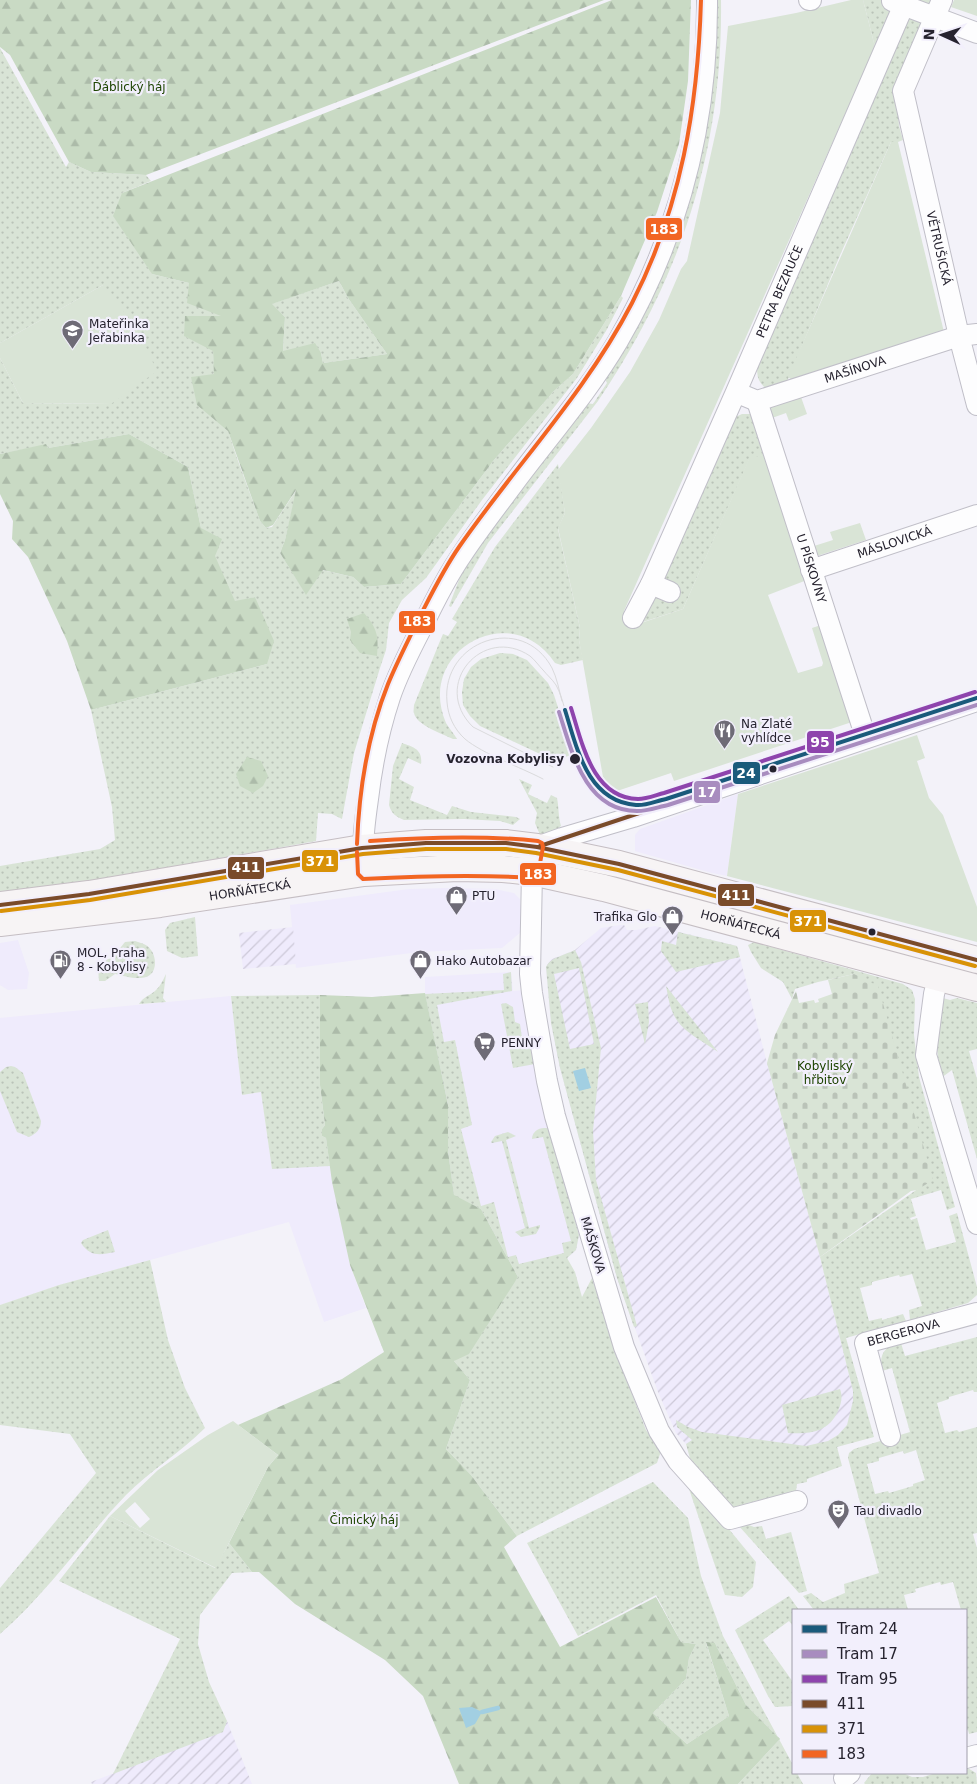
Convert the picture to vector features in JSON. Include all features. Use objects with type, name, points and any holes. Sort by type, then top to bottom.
[{"type":"main road","name":"HORŇÁTECKÁ","points":[[0,924],[160,904],[363,860],[426,842],[505,843],[537,847],[619,864],[977,960]]},
{"type":"main road","name":"HORŇÁTECKÁ","points":[[0,905],[363,860],[457,868],[503,869],[532,872],[604,888],[977,988]]},
{"type":"street","points":[[363,860],[370,777],[382,726],[390,696],[427,617],[463,553],[586,389],[616,344],[656,266],[676,212],[697,131],[706,68],[707,0]]},
{"type":"street","points":[[900,2],[938,9],[977,33]]},
{"type":"street","name":"PETRA BEZRUČE","points":[[633,618],[651,584],[736,392],[900,2]]},
{"type":"street","name":"VĚTRUŠICKÁ","points":[[938,9],[903,91],[968,335],[977,405]]},
{"type":"street","name":"MAŠÍNOVA","points":[[757,400],[968,335]]},
{"type":"street","points":[[736,392],[757,400]]},
{"type":"street","name":"U PÍSKOVNY","points":[[757,400],[866,738]]},
{"type":"street","name":"MÁSLOVICKÁ","points":[[811,570],[977,515]]},
{"type":"street","points":[[651,584],[670,592]]},
{"type":"street","points":[[532,872],[537,847],[977,701]]},
{"type":"street","name":"MAŠKOVA","points":[[532,872],[530,974],[546,1080],[624,1347],[659,1431],[678,1461],[730,1519],[797,1502]]},
{"type":"street","points":[[938,978],[926,1055],[977,1224]]},
{"type":"street","name":"BERGEROVA","points":[[890,1436],[865,1342],[977,1313]]},
{"type":"shaded area","points":[[738,794],[727,876],[635,851],[635,835],[640,829]]},
{"type":"shaded area","points":[[409,889],[495,889],[514,893],[520,899],[521,932],[502,948],[419,952],[296,968],[290,905]]},
{"type":"shaded area","points":[[624,925],[627,930],[655,926],[737,946],[820,1257],[856,1403],[857,1414],[835,1443],[781,1453],[686,1444],[676,1433],[658,1392],[617,1278],[560,1068],[551,1023],[546,967],[552,959],[575,950],[601,928]]},
{"type":"shaded area","points":[[293,927],[296,964],[243,969],[239,933]]},
{"type":"shaded area","points":[[18,940],[29,973],[27,989],[8,990],[0,985],[0,943]]},
{"type":"shaded area","points":[[511,972],[513,991],[523,990],[542,1099],[579,1235],[576,1250],[570,1256],[564,1253],[519,1265],[507,1257],[481,1209],[454,1196],[425,994],[425,977]]},
{"type":"shaded area","points":[[231,996],[242,1095],[261,1092],[272,1168],[330,1166],[350,1265],[366,1308],[324,1322],[289,1222],[59,1285],[0,1305],[0,1018]]},
{"type":"shaded area","points":[[227,1721],[252,1784],[92,1784],[91,1782],[222,1732]]},
{"type":"green space","name":"Ďáblický háj","points":[[0,0],[604,0],[146,175],[91,172],[69,162],[10,55],[0,47]]},
{"type":"green space","points":[[612,0],[691,0],[688,81],[679,144],[657,212],[621,296],[573,374],[554,391],[494,460],[401,584],[364,587],[353,577],[323,570],[306,595],[280,553],[285,540],[296,490],[273,525],[266,528],[260,521],[228,431],[197,405],[191,377],[214,374],[213,351],[184,336],[185,316],[221,316],[187,303],[189,283],[152,274],[113,216],[122,193]],"holes":[[[339,281],[348,298],[387,354],[323,363],[321,353],[315,343],[283,351],[285,317],[272,304]]]},
{"type":"green space","points":[[714,0],[721,0],[720,55],[714,109],[705,160],[691,211],[674,260],[653,308],[627,355],[598,401],[488,543],[451,607],[449,606],[462,572],[474,552],[586,403],[593,404],[607,383],[604,377],[659,278]]},
{"type":"green space","points":[[851,0],[863,0],[875,47],[624,611],[629,627],[683,609],[749,459],[766,454],[807,580],[768,595],[798,673],[822,666],[823,663],[812,628],[821,625],[852,722],[674,781],[671,773],[614,792],[603,777],[579,640],[580,628],[558,528],[565,513],[558,470],[591,428],[630,372],[659,320],[681,269],[687,261],[720,113],[728,26]]},
{"type":"green space","points":[[863,0],[881,0],[893,13],[875,47]]},
{"type":"green space","points":[[916,0],[935,0],[896,88],[899,126],[903,140],[891,142],[841,253],[786,384],[767,389],[758,378],[757,364]]},
{"type":"green space","points":[[954,0],[977,0],[977,16],[951,7]]},
{"type":"green space","points":[[0,48],[66,167],[69,162],[91,172],[146,175],[151,181],[122,193],[152,274],[189,283],[223,317],[186,316],[185,336],[213,350],[219,394],[230,437],[260,521],[266,528],[272,527],[297,489],[280,553],[306,594],[322,570],[353,577],[364,587],[401,584],[494,460],[554,391],[573,374],[621,296],[623,298],[606,331],[577,378],[482,500],[426,578],[402,600],[389,623],[386,650],[354,753],[342,819],[332,814],[318,813],[316,841],[122,876],[0,893],[0,866],[100,849],[115,840],[112,807],[91,710],[267,664],[255,597],[235,602],[201,528],[188,467],[129,434],[48,448],[46,445],[0,454],[0,358],[23,403],[111,404],[103,285],[0,343]]},
{"type":"green space","points":[[891,142],[898,142],[944,332],[794,381],[788,377]]},
{"type":"green space","points":[[339,281],[348,298],[387,354],[323,363],[321,353],[283,351],[285,317],[271,304]]},
{"type":"green space","name":"Mateřinka Jeřabinka","points":[[103,285],[137,329],[157,371],[111,404],[23,403],[0,358],[0,343]]},
{"type":"green space","points":[[801,397],[807,414],[789,421],[786,413],[772,418],[768,407]]},
{"type":"green space","points":[[742,414],[753,416],[766,454],[749,460],[683,609],[643,622],[731,419]]},
{"type":"green space","points":[[129,434],[188,467],[201,528],[222,539],[215,556],[235,601],[255,597],[274,641],[267,664],[91,710],[67,641],[28,557],[12,539],[13,521],[0,494],[0,454],[46,444],[48,448]]},
{"type":"green space","points":[[558,464],[565,513],[558,529],[580,628],[579,640],[583,660],[561,665],[555,663],[536,644],[515,634],[493,634],[472,641],[455,655],[444,674],[440,697],[446,723],[457,739],[453,739],[430,729],[420,721],[414,712],[414,705],[443,634],[448,636],[457,622],[452,619],[495,547]]},
{"type":"green space","points":[[860,523],[866,540],[817,556],[814,546],[833,540],[830,532]]},
{"type":"green space","points":[[364,613],[372,623],[376,633],[378,643],[377,656],[360,653],[350,640],[351,632],[347,619]]},
{"type":"green space","points":[[500,653],[513,654],[527,660],[548,683],[554,695],[573,754],[555,761],[480,726],[470,716],[463,705],[464,679],[471,667],[481,659]]},
{"type":"green space","points":[[917,735],[925,758],[917,761],[929,798],[943,815],[977,907],[977,942],[727,876],[738,794]]},
{"type":"green space","points":[[402,743],[416,749],[421,759],[421,764],[408,758],[399,779],[414,787],[410,800],[447,815],[452,806],[471,812],[520,819],[513,825],[500,821],[464,819],[404,820],[396,816],[389,805],[393,766]]},
{"type":"green space","points":[[247,757],[261,761],[268,776],[263,786],[253,793],[240,786],[236,774]]},
{"type":"green space","points":[[519,779],[532,785],[528,794],[547,803],[551,795],[557,798],[561,826],[549,834],[540,835],[535,823],[537,813]]},
{"type":"green space","points":[[195,917],[198,956],[182,958],[167,951],[165,930],[170,923]]},
{"type":"green space","points":[[678,932],[737,946],[740,957],[676,972],[661,951],[662,941],[676,945]]},
{"type":"green space","points":[[135,941],[148,946],[153,953],[155,965],[152,973],[146,977],[139,978],[115,974],[105,981],[99,981],[98,968],[102,961],[112,958],[125,942]]},
{"type":"green space","points":[[754,942],[903,984],[912,990],[915,999],[914,1035],[919,1077],[955,1207],[947,1210],[941,1190],[911,1199],[916,1216],[910,1218],[911,1220],[917,1218],[926,1250],[956,1242],[949,1216],[957,1213],[977,1287],[977,1295],[968,1303],[910,1320],[909,1310],[922,1306],[912,1274],[900,1277],[899,1275],[872,1282],[872,1285],[860,1288],[869,1321],[882,1318],[882,1320],[903,1314],[906,1321],[846,1338],[874,1437],[837,1447],[842,1466],[807,1479],[807,1482],[797,1484],[796,1491],[748,1503],[730,1513],[694,1473],[686,1444],[692,1440],[677,1427],[676,1420],[702,1432],[806,1446],[828,1441],[838,1435],[847,1425],[853,1401],[853,1391],[820,1257],[932,1179],[854,974],[795,989],[792,999],[783,982],[761,968],[748,945]]},
{"type":"green space","points":[[575,950],[581,962],[601,1048],[593,1131],[596,1180],[637,1326],[634,1327],[617,1278],[560,1068],[551,1023],[546,967],[555,959]],"holes":[[[579,968],[594,1044],[570,1049],[554,974]]]},
{"type":"green space","points":[[511,972],[512,991],[437,1005],[444,1042],[455,1040],[472,1125],[461,1129],[481,1206],[494,1202],[508,1257],[516,1255],[519,1264],[564,1253],[562,1243],[571,1241],[543,1137],[532,1139],[532,1136],[538,1129],[545,1128],[551,1130],[579,1235],[576,1250],[567,1258],[575,1272],[582,1297],[592,1278],[620,1363],[646,1430],[661,1451],[657,1463],[517,1536],[471,1475],[446,1449],[470,1380],[454,1361],[518,1277],[481,1209],[454,1196],[448,1151],[448,1105],[425,994],[504,990],[503,974]]},
{"type":"green space","points":[[166,974],[163,998],[166,1002],[139,1004],[157,989]]},
{"type":"green space","name":"Kobyliský hřbitov","points":[[854,974],[878,986],[933,1180],[917,1190],[911,1191],[820,1257],[767,1063],[775,1035],[796,991],[799,1003],[814,1000],[815,1003],[819,1002],[818,999],[832,994],[828,980]]},
{"type":"green space","points":[[666,986],[718,1052],[692,1035],[676,1019]]},
{"type":"green space","name":"Čimický háj","points":[[425,993],[448,1105],[448,1151],[454,1195],[481,1209],[518,1277],[469,1354],[454,1361],[470,1380],[446,1449],[471,1475],[517,1536],[504,1547],[560,1647],[656,1597],[681,1642],[696,1644],[689,1658],[686,1679],[653,1713],[687,1744],[729,1716],[706,1642],[715,1643],[746,1705],[780,1739],[738,1784],[459,1784],[423,1696],[385,1660],[295,1604],[259,1572],[252,1572],[229,1543],[268,1467],[278,1455],[238,1425],[342,1379],[384,1352],[350,1265],[332,1182],[326,1138],[322,1136],[322,1129],[325,1125],[320,1085],[320,995],[372,997]]},
{"type":"green space","points":[[320,995],[320,1085],[325,1125],[322,1129],[322,1136],[326,1138],[330,1166],[272,1169],[261,1092],[242,1095],[231,996]]},
{"type":"green space","points":[[943,998],[950,1000],[957,998],[977,1003],[977,1049],[969,1051],[977,1079],[977,1159],[952,1070],[941,1078],[936,1042]]},
{"type":"green space","points":[[648,1002],[649,1022],[645,1044],[635,1004]]},
{"type":"green space","points":[[506,1003],[513,1007],[515,1022],[520,1024],[522,1038],[532,1051],[535,1064],[513,1068],[501,1004]]},
{"type":"green space","points":[[11,1066],[23,1073],[41,1121],[38,1131],[29,1137],[17,1132],[0,1091],[0,1072],[6,1067]]},
{"type":"green space","points":[[508,1132],[516,1136],[506,1140],[529,1228],[540,1225],[536,1234],[521,1237],[515,1232],[525,1228],[502,1141],[491,1142],[495,1136]]},
{"type":"green space","points":[[108,1230],[115,1252],[96,1254],[84,1248],[81,1243],[83,1240]]},
{"type":"green space","points":[[150,1260],[168,1340],[185,1388],[205,1428],[126,1495],[49,1584],[0,1634],[0,1588],[96,1473],[70,1434],[0,1425],[0,1305],[59,1285]]},
{"type":"green space","points":[[977,1337],[977,1392],[973,1390],[949,1397],[949,1399],[937,1403],[945,1433],[957,1430],[959,1432],[977,1427],[977,1533],[973,1534],[977,1548],[977,1732],[969,1734],[967,1730],[967,1609],[961,1609],[953,1582],[941,1585],[940,1582],[915,1589],[916,1592],[904,1595],[908,1609],[813,1609],[803,1596],[811,1593],[823,1602],[845,1593],[844,1584],[879,1573],[848,1458],[849,1453],[854,1449],[910,1432],[892,1368],[882,1371],[881,1365],[884,1351],[900,1340],[905,1356]],"holes":[[[916,1450],[925,1480],[913,1484],[913,1486],[889,1493],[888,1491],[875,1494],[867,1464],[879,1461],[879,1458],[903,1451],[904,1454]]]},
{"type":"green space","points":[[840,1389],[840,1406],[829,1424],[817,1431],[788,1433],[782,1405]]},
{"type":"green space","points":[[233,1421],[278,1455],[268,1467],[216,1568],[110,1516],[158,1470],[208,1435]],"holes":[[[135,1502],[150,1519],[140,1528],[125,1511]]]},
{"type":"green space","points":[[653,1482],[688,1518],[701,1576],[723,1636],[778,1737],[746,1705],[715,1643],[706,1643],[729,1716],[687,1744],[653,1713],[686,1679],[689,1658],[696,1644],[681,1642],[656,1595],[578,1636],[527,1543]]},
{"type":"green space","points":[[687,1483],[691,1483],[756,1562],[753,1587],[742,1597],[725,1595]]},
{"type":"green space","points":[[110,1516],[215,1568],[229,1543],[252,1572],[232,1573],[200,1615],[198,1644],[209,1682],[227,1721],[223,1732],[113,1774],[180,1639],[59,1581]]},
{"type":"green space","points":[[744,1523],[754,1527],[762,1526],[766,1539],[791,1532],[807,1591],[799,1593],[738,1525]]},
{"type":"green space","points":[[789,1596],[798,1609],[792,1609],[792,1625],[789,1621],[763,1640],[792,1681],[792,1706],[775,1707],[735,1630]]},
{"type":"green space","points":[[779,1740],[792,1763],[792,1774],[798,1774],[803,1784],[738,1784]]},
{"type":"green space","points":[[967,1768],[976,1773],[977,1784],[864,1783],[871,1774],[905,1774],[912,1777],[923,1777],[933,1774],[967,1774]]},
{"type":"water","points":[[585,1068],[591,1088],[579,1091],[573,1071]]},
{"type":"water","points":[[472,1707],[482,1712],[475,1724],[466,1728],[459,1708]]},
{"type":"waterway","points":[[482,1712],[498,1708]]},
{"type":"tram line","points":[[543,779],[482,750],[461,735],[452,722],[449,712],[447,702],[449,681],[457,663],[470,650],[486,641],[504,638],[522,641],[539,651],[552,668],[562,701]]},
{"type":"tram line","points":[[553,767],[473,727],[461,711],[457,694],[460,678],[468,664],[480,653],[495,648],[512,648],[530,656],[553,681],[559,691],[565,710]]},
{"type":"tram line","name":"95","points":[[571,708],[585,751],[599,779],[610,789],[622,796],[638,799],[664,793],[975,692]]},
{"type":"tram line","name":"24","points":[[565,710],[580,756],[595,783],[606,794],[619,801],[640,805],[666,799],[977,698]]},
{"type":"tram line","name":"17","points":[[559,712],[576,761],[583,776],[593,790],[605,801],[619,808],[637,811],[668,805],[977,705]]},
{"type":"transit line","name":"183","points":[[357,844],[362,783],[375,722],[388,684],[418,620],[442,574],[459,547],[594,367],[614,336],[649,267],[675,193],[684,156],[696,79],[701,0]]},
{"type":"transit line","name":"411","points":[[540,846],[977,701]]},
{"type":"transit line","name":"183","points":[[357,852],[358,874],[363,879],[448,876],[532,878],[538,874],[543,847],[542,843],[538,841],[475,837],[370,841]]},
{"type":"transit line","name":"411","points":[[0,905],[89,894],[362,848],[426,843],[506,843],[537,847],[619,864],[977,960]]},
{"type":"transit line","name":"371","points":[[1,911],[90,900],[363,854],[426,849],[506,849],[536,853],[618,870],[975,966]]},
{"type":"place","name":"Mateřinka Jeřabinka","points":[[73,350]]},
{"type":"place","name":"Na Zlaté vyhlídce","points":[[725,750]]},
{"type":"place","name":"Vozovna Kobylisy","points":[[575,759]]},
{"type":"place","name":"PTU","points":[[456,915]]},
{"type":"place","name":"Trafika Glo","points":[[673,936]]},
{"type":"place","name":"MOL, Praha 8 - Kobylisy","points":[[61,979]]},
{"type":"place","name":"Hako Autobazar","points":[[420,980]]},
{"type":"place","name":"PENNY","points":[[485,1062]]},
{"type":"place","name":"Tau divadlo","points":[[838,1530]]}]
